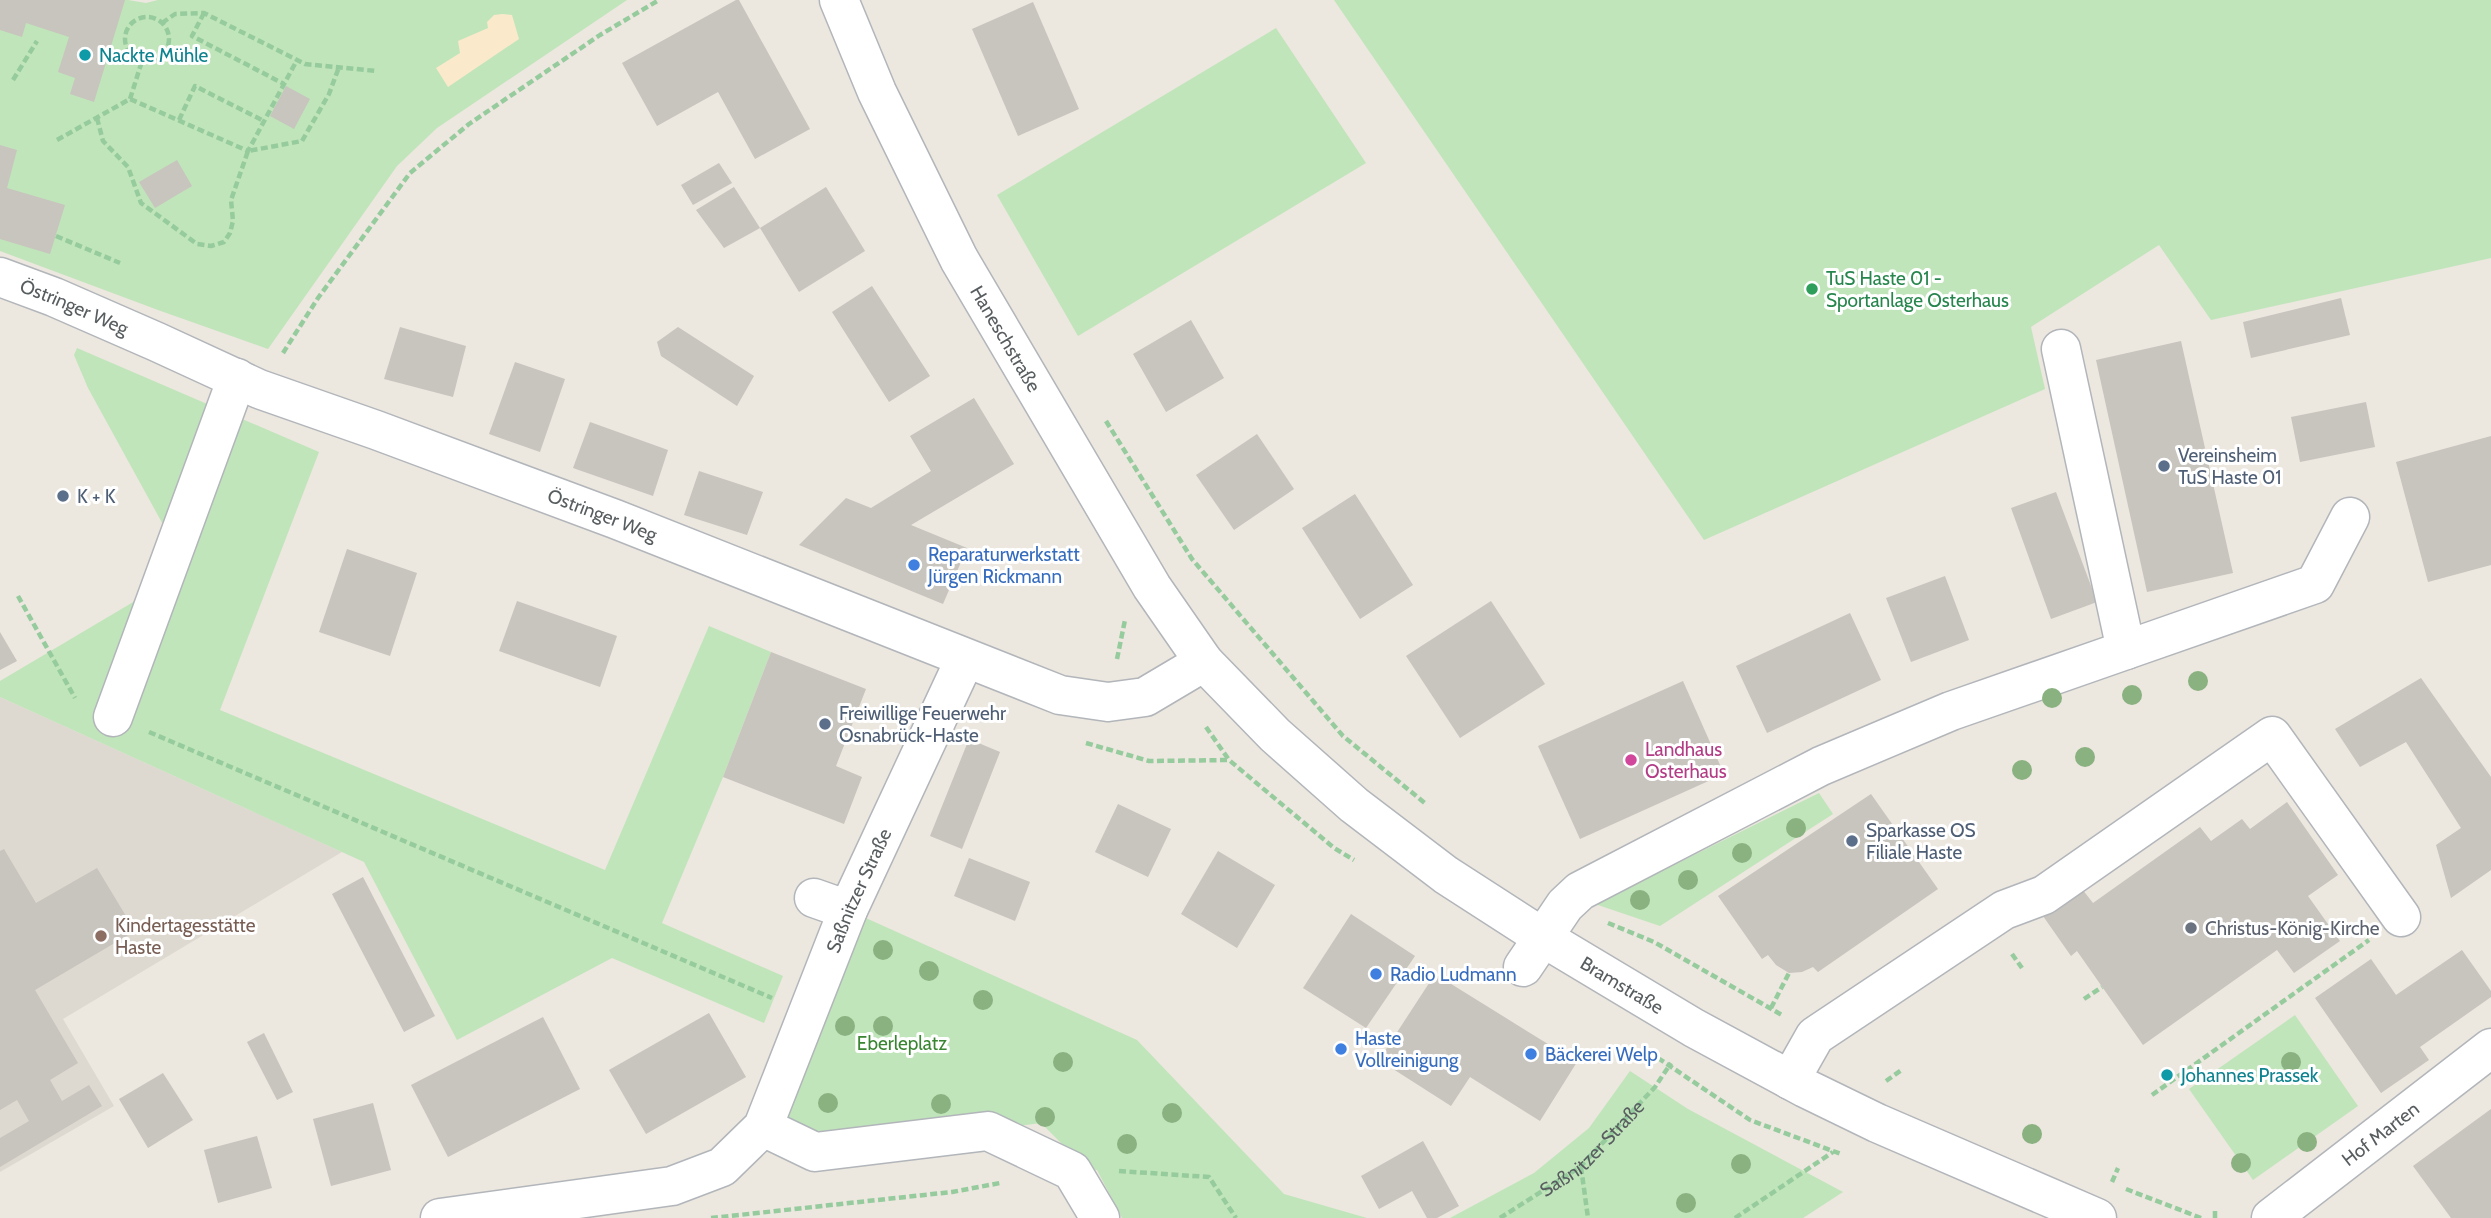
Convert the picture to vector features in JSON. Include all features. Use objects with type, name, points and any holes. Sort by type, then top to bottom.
[{"type":"street","name":"Haneschstraße","points":[[839,0],[877,92],[959,259],[1152,587],[1204,662]]},
{"type":"street","name":"Östringer Weg","points":[[0,276],[54,297],[248,384],[615,519],[1060,695],[1108,702],[1145,697],[1204,662]]},
{"type":"street","points":[[2061,349],[2126,650]]},
{"type":"street","points":[[113,717],[248,384]]},
{"type":"street","points":[[1533,952],[1565,905],[1580,891],[1821,766],[1951,711],[2315,584],[2350,517]]},
{"type":"street","name":"Saßnitzer Straße","points":[[440,1218],[672,1186],[722,1167],[763,1127],[808,1013],[831,904],[965,659]]},
{"type":"street","name":"Bramstraße","points":[[1204,662],[1275,734],[1354,805],[1446,874],[1533,952],[1694,1028],[1877,1124],[2097,1218]]},
{"type":"street","points":[[1790,1080],[1815,1036],[2004,910],[2043,895],[2272,736],[2401,918]]},
{"type":"street","name":"Hof Marten","points":[[2271,1218],[2491,1048]]},
{"type":"street","points":[[763,1127],[815,1152],[988,1132],[1080,1170],[1100,1218]]},
{"type":"path","points":[[248,384],[318,298],[410,173],[469,124],[659,0]]},
{"type":"path","points":[[204,13],[192,36],[284,84]]},
{"type":"path","points":[[162,23],[175,14],[204,13],[305,64],[376,71]]},
{"type":"path","points":[[141,18],[156,19],[162,23],[169,36],[166,50],[156,60],[135,59],[126,47],[129,26],[141,18]]},
{"type":"path","points":[[13,80],[37,41]]},
{"type":"path","points":[[97,118],[103,141],[128,167],[141,203],[197,244],[211,246],[224,242],[230,233],[233,221],[232,200],[248,151],[297,60]]},
{"type":"path","points":[[57,141],[130,99],[142,61]]},
{"type":"path","points":[[130,99],[248,151],[302,141],[329,94],[339,67]]},
{"type":"path","points":[[179,120],[195,86],[264,121]]},
{"type":"path","points":[[56,236],[120,263]]},
{"type":"path","points":[[1103,417],[1192,559],[1343,736],[1429,806]]},
{"type":"path","points":[[18,596],[78,702],[808,1013]]},
{"type":"path","points":[[1565,905],[1654,942],[1815,1036]]},
{"type":"path","points":[[2152,1095],[2401,918]]},
{"type":"path","points":[[1771,1008],[1789,973]]},
{"type":"path","points":[[2084,999],[2102,987]]},
{"type":"path","name":"Saßnitzer Straße","points":[[1500,1218],[1580,1167],[1655,1087],[1669,1065]]},
{"type":"path","points":[[1886,1081],[1903,1069]]},
{"type":"path","points":[[1877,1077],[1897,1087]]},
{"type":"path","points":[[1735,1218],[1834,1152]]},
{"type":"path","points":[[1580,1167],[1588,1218]]},
{"type":"path","points":[[2099,1178],[2112,1183],[2118,1168]]},
{"type":"path","points":[[1080,1170],[1209,1177],[1236,1218]]},
{"type":"path","points":[[711,1218],[952,1192],[1002,1183]]},
{"type":"path","points":[[2124,1188],[2201,1218]]},
{"type":"path","points":[[2215,1218],[2216,1208]]},
{"type":"shaded area","name":"Kindertagesstätte Haste","points":[[0,697],[342,852],[63,1019],[114,1106],[0,1172]]},
{"type":"green space","points":[[0,0],[128,0],[146,3],[158,0],[627,0],[437,128],[397,166],[268,349],[0,251]]},
{"type":"green space","name":"TuS Haste 01 - Sportanlage Osterhaus","points":[[1334,0],[2491,0],[2491,258],[2211,320],[2159,245],[2031,327],[2045,389],[1704,540]]},
{"type":"green space","points":[[1276,28],[1366,163],[1078,336],[997,195]]},
{"type":"green space","points":[[77,348],[319,452],[220,710],[605,870],[709,626],[771,652],[723,777],[662,923],[783,976],[764,1023],[612,958],[457,1040],[364,862],[0,697],[0,681],[140,598],[166,530],[88,388],[74,355]]},
{"type":"green space","points":[[1819,793],[1833,814],[1660,926],[1595,904]]},
{"type":"green space","name":"Eberleplatz","points":[[848,910],[1137,1040],[1284,1194],[1367,1218],[1122,1218],[1097,1170],[1087,1169],[1041,1123],[815,1152],[763,1127]]},
{"type":"green space","points":[[2295,1015],[2358,1106],[2253,1180],[2189,1089]]},
{"type":"green space","points":[[1630,1071],[1688,1109],[1843,1192],[1803,1218],[1450,1218],[1534,1173],[1589,1128]]},
{"type":"sand","points":[[494,15],[512,15],[519,39],[448,87],[436,68],[460,53],[458,41],[488,28],[487,22]]},
{"type":"building","name":"Nackte Mühle","points":[[0,0],[125,0],[94,102],[70,94],[75,78],[58,72],[69,37],[26,23],[22,37],[0,30]]},
{"type":"building","points":[[739,0],[810,129],[755,159],[718,92],[657,126],[622,63]]},
{"type":"building","points":[[1033,2],[1079,109],[1018,136],[972,29]]},
{"type":"building","points":[[286,86],[310,99],[294,129],[270,116]]},
{"type":"building","points":[[0,145],[17,150],[7,188],[65,205],[50,254],[0,239]]},
{"type":"building","points":[[177,160],[192,186],[155,208],[139,182]]},
{"type":"building","points":[[719,163],[732,183],[693,205],[681,185]]},
{"type":"building","points":[[734,187],[760,228],[724,248],[696,210]]},
{"type":"building","points":[[826,187],[865,251],[799,292],[760,228]]},
{"type":"building","points":[[872,286],[930,376],[889,402],[832,312]]},
{"type":"building","points":[[2341,298],[2350,335],[2251,358],[2243,322]]},
{"type":"building","points":[[1191,320],[1224,378],[1166,412],[1133,354]]},
{"type":"building","points":[[400,327],[466,346],[453,397],[384,379]]},
{"type":"building","points":[[678,327],[754,376],[737,406],[661,356],[657,342]]},
{"type":"building","name":"Vereinsheim TuS Haste 01","points":[[2181,341],[2233,573],[2147,592],[2096,360]]},
{"type":"building","points":[[515,362],[565,379],[540,452],[489,434]]},
{"type":"building","points":[[974,398],[1014,464],[911,525],[967,548],[943,604],[799,545],[846,498],[871,508],[931,471],[910,436]]},
{"type":"building","points":[[2366,402],[2375,447],[2300,462],[2291,417]]},
{"type":"building","points":[[590,422],[668,450],[653,496],[573,468]]},
{"type":"building","points":[[1257,434],[1294,489],[1234,530],[1196,475]]},
{"type":"building","points":[[2491,436],[2491,565],[2428,582],[2396,462]]},
{"type":"building","points":[[699,471],[763,492],[747,535],[684,515]]},
{"type":"building","points":[[2056,492],[2097,602],[2051,619],[2011,508]]},
{"type":"building","points":[[1355,494],[1413,585],[1360,619],[1302,528]]},
{"type":"building","points":[[347,549],[417,573],[390,656],[319,632]]},
{"type":"building","points":[[1945,576],[1969,640],[1911,662],[1886,598]]},
{"type":"building","points":[[517,601],[617,636],[600,687],[499,651]]},
{"type":"building","points":[[1491,601],[1545,684],[1460,738],[1406,656]]},
{"type":"building","points":[[1850,613],[1881,680],[1767,733],[1736,666]]},
{"type":"building","points":[[0,632],[17,661],[0,670]]},
{"type":"building","points":[[771,652],[866,689],[836,766],[862,777],[844,824],[723,777]]},
{"type":"building","points":[[2421,678],[2491,777],[2491,870],[2451,898],[2436,845],[2461,828],[2406,742],[2360,767],[2335,729]]},
{"type":"building","name":"Landhaus Osterhaus","points":[[1683,681],[1724,774],[1580,839],[1538,746]]},
{"type":"building","points":[[969,739],[1000,752],[962,849],[930,836]]},
{"type":"building","name":"Sparkasse OS Filiale Haste","points":[[1871,794],[1938,889],[1818,972],[1813,967],[1802,972],[1789,973],[1776,965],[1768,955],[1762,959],[1718,896]]},
{"type":"building","name":"Christus-König-Kirche","points":[[2287,802],[2338,875],[2308,896],[2340,941],[2294,973],[2277,950],[2143,1045],[2077,951],[2071,956],[2043,916],[2082,889],[2093,903],[2200,827],[2211,841],[2242,819],[2250,829]]},
{"type":"building","points":[[1118,804],[1171,829],[1148,877],[1095,852]]},
{"type":"building","points":[[4,849],[36,903],[97,868],[135,931],[35,990],[78,1063],[50,1080],[62,1101],[89,1085],[102,1106],[0,1167],[0,1138],[29,1121],[17,1100],[0,1110],[0,851]]},
{"type":"building","points":[[1218,851],[1275,885],[1237,948],[1181,914]]},
{"type":"building","points":[[969,858],[1030,882],[1015,921],[954,896]]},
{"type":"building","points":[[363,877],[435,1016],[404,1032],[332,894]]},
{"type":"building","points":[[1351,914],[1415,956],[1366,1028],[1303,988]]},
{"type":"building","points":[[2462,950],[2491,991],[2491,997],[2420,1047],[2429,1060],[2381,1093],[2315,998],[2371,959],[2396,995]]},
{"type":"building","points":[[1435,974],[1577,1062],[1540,1121],[1470,1077],[1451,1106],[1379,1060]]},
{"type":"building","points":[[709,1013],[746,1077],[646,1134],[609,1070]]},
{"type":"building","points":[[543,1017],[580,1089],[448,1157],[411,1085]]},
{"type":"building","points":[[264,1033],[293,1092],[277,1100],[247,1042]]},
{"type":"building","points":[[163,1073],[193,1120],[148,1148],[119,1099]]},
{"type":"building","points":[[373,1103],[391,1170],[331,1186],[313,1119]]},
{"type":"building","points":[[2491,1109],[2491,1218],[2451,1218],[2413,1166]]},
{"type":"building","points":[[257,1136],[272,1188],[218,1203],[204,1150]]},
{"type":"building","points":[[1423,1141],[1459,1206],[1437,1218],[1427,1218],[1412,1191],[1379,1209],[1361,1176]]},
{"type":"place","name":"Nackte Mühle","points":[[85,55]]},
{"type":"place","name":"TuS Haste 01 - Sportanlage Osterhaus","points":[[1812,289]]},
{"type":"place","name":"Vereinsheim TuS Haste 01","points":[[2164,466]]},
{"type":"place","name":"K + K","points":[[63,496]]},
{"type":"place","name":"Reparaturwerkstatt Jürgen Rickmann","points":[[914,565]]},
{"type":"place","name":"Freiwillige Feuerwehr Osnabrück-Haste","points":[[825,724]]},
{"type":"place","name":"Landhaus Osterhaus","points":[[1631,760]]},
{"type":"place","name":"Sparkasse OS Filiale Haste","points":[[1852,841]]},
{"type":"place","name":"Christus-König-Kirche","points":[[2191,928]]},
{"type":"place","name":"Kindertagesstätte Haste","points":[[101,936]]},
{"type":"place","name":"Radio Ludmann","points":[[1376,974]]},
{"type":"place","name":"Haste Vollreinigung","points":[[1341,1049]]},
{"type":"place","name":"Bäckerei Welp","points":[[1531,1054]]},
{"type":"place","name":"Johannes Prassek","points":[[2167,1075]]}]
